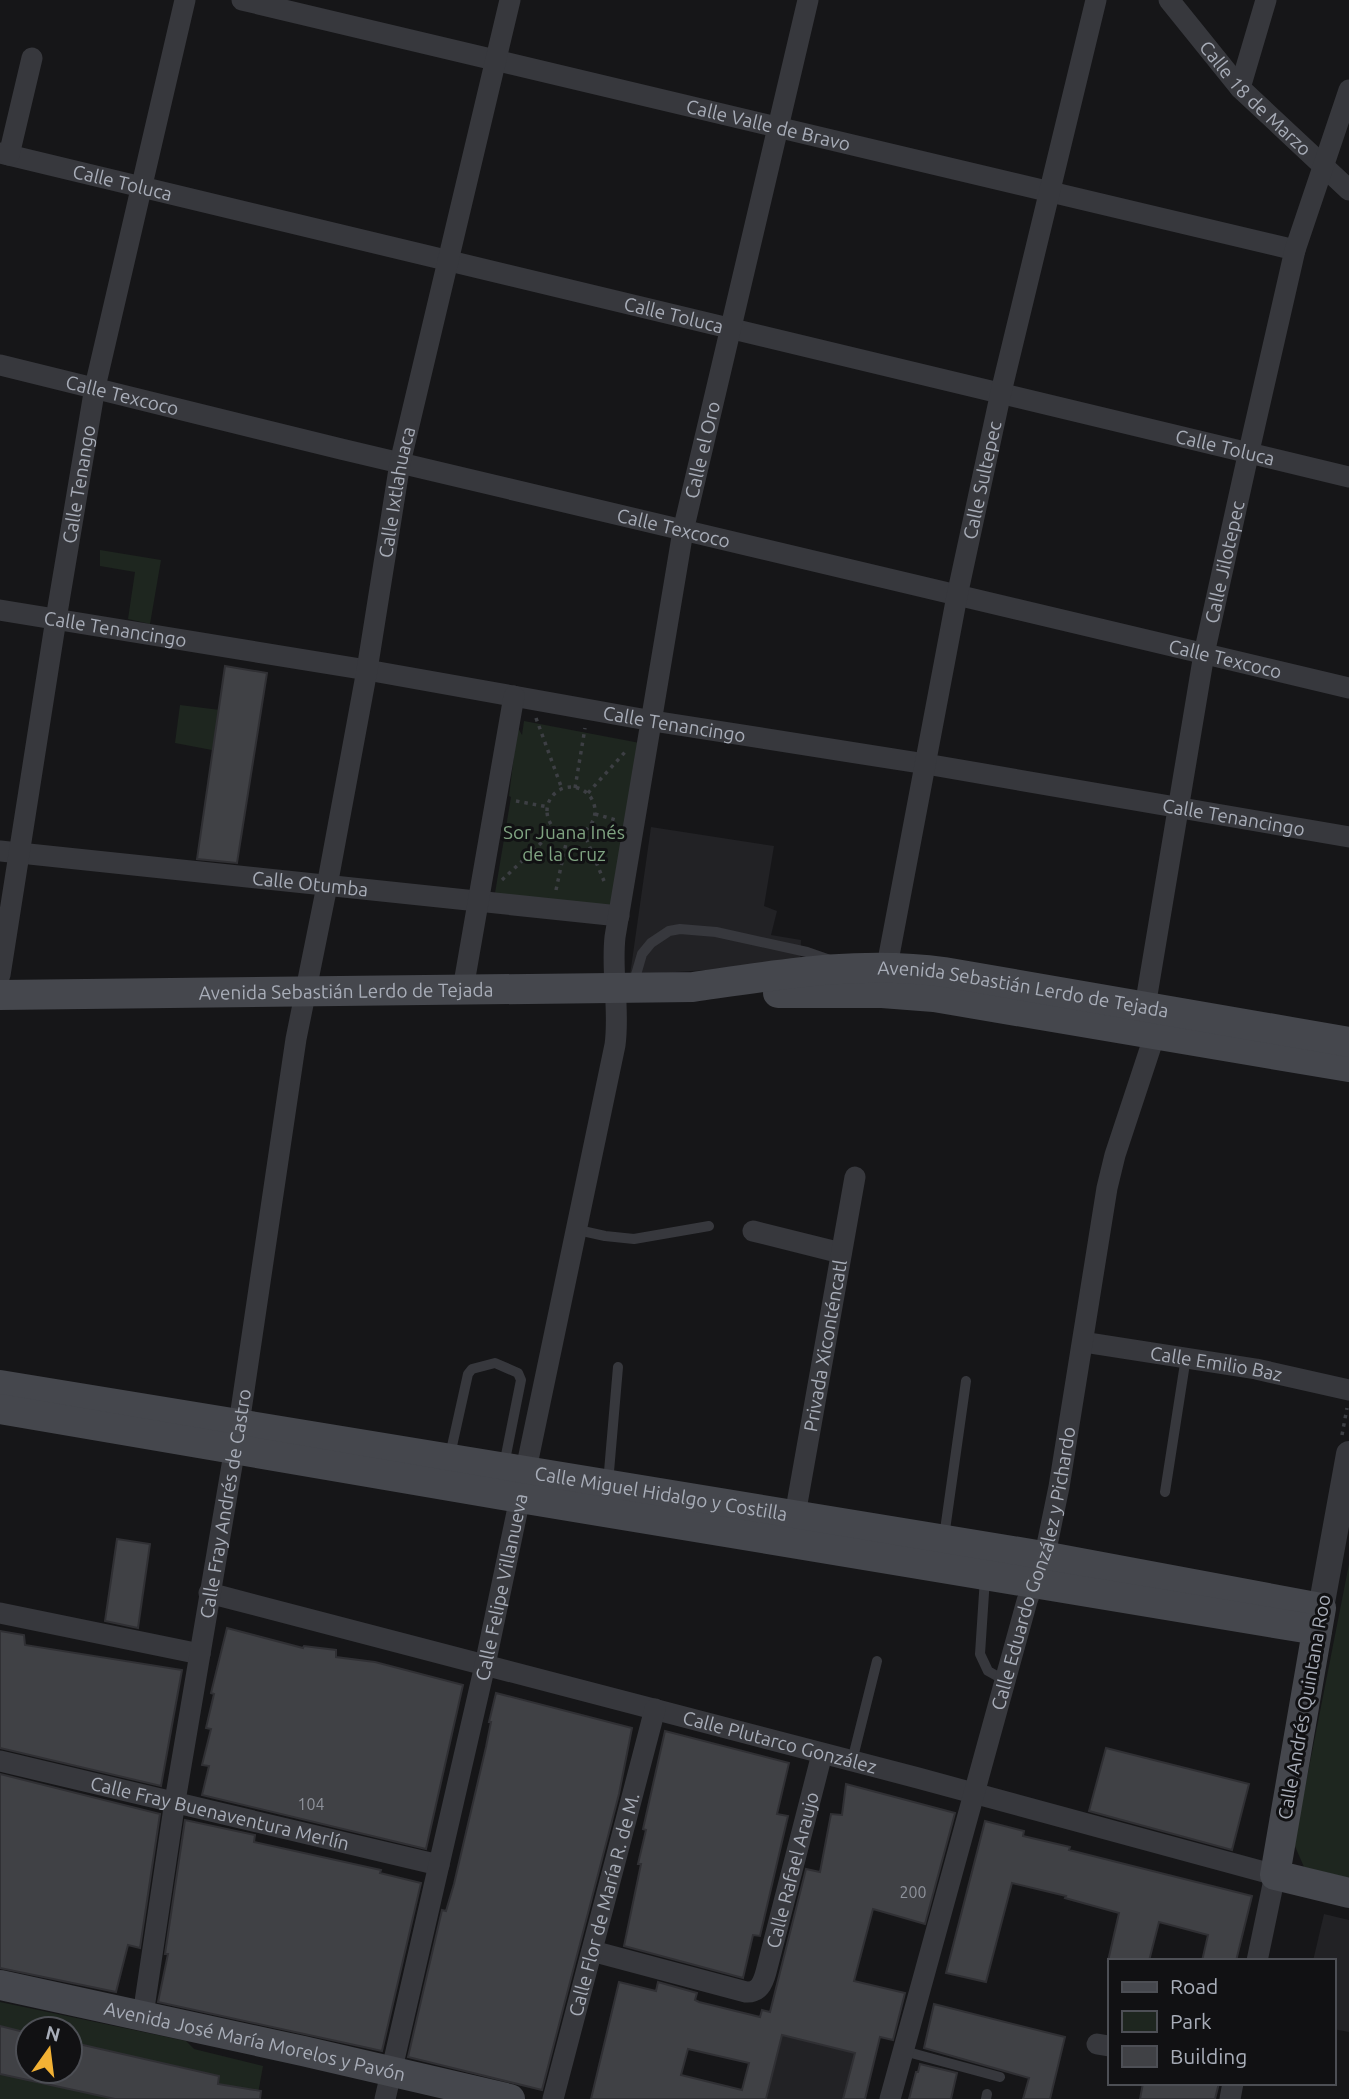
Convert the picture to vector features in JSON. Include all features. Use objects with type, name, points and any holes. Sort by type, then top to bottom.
[{"type":"main road","name":"Avenida Sebastián Lerdo de Tejada","points":[[0,995],[693,987],[845,968],[887,966],[944,972],[1349,1042]]},
{"type":"main road","name":"Avenida Sebastián Lerdo de Tejada","points":[[693,987],[768,994],[905,994],[1349,1067]]},
{"type":"main road","name":"Calle Miguel Hidalgo y Costilla","points":[[0,1385],[237,1436],[516,1479],[986,1573],[1038,1569]]},
{"type":"main road","name":"Calle Miguel Hidalgo y Costilla","points":[[0,1409],[450,1458],[516,1479],[608,1484],[943,1540],[1038,1569],[1319,1619]]},
{"type":"main road","name":"Calle Andrés Quintana Roo","points":[[1275,1875],[1319,1619]]},
{"type":"main road","name":"Calle Plutarco González","points":[[1275,1875],[1349,1894]]},
{"type":"main road","name":"Avenida José María Morelos y Pavón","points":[[0,1985],[143,2015],[388,2085],[510,2099]]},
{"type":"street","name":"Calle Tenango","points":[[0,975],[10,852],[96,387],[185,0]]},
{"type":"street","name":"Calle Valle de Bravo","points":[[242,0],[1295,250]]},
{"type":"street","name":"Calle Ixtlahuaca","points":[[306,991],[367,670],[400,464],[510,0]]},
{"type":"street","name":"Calle el Oro","points":[[624,989],[613,953],[683,531],[808,0]]},
{"type":"street","name":"Calle Sultepec","points":[[887,966],[957,596],[1001,392],[1096,0]]},
{"type":"street","name":"Calle 18 de Marzo","points":[[1169,0],[1240,88],[1349,190]]},
{"type":"street","points":[[1240,88],[1266,0]]},
{"type":"street","points":[[4,154],[32,58]]},
{"type":"street","name":"Calle Jilotepec","points":[[1145,1007],[1204,654],[1249,451],[1295,250],[1349,90]]},
{"type":"street","name":"Calle Toluca","points":[[4,154],[1349,477]]},
{"type":"street","name":"Calle Texcoco","points":[[0,365],[400,464],[1349,688]]},
{"type":"street","name":"Calle Tenancingo","points":[[0,610],[1349,837]]},
{"type":"street","points":[[463,989],[497,797],[522,698]]},
{"type":"street","name":"Calle Otumba","points":[[10,852],[619,916]]},
{"type":"street","name":"Calle Felipe Villanueva","points":[[388,2085],[485,1665],[516,1479],[578,1230],[624,989]]},
{"type":"street","name":"Calle Fray Andrés de Castro","points":[[143,2015],[306,991]]},
{"type":"street","name":"Calle Eduardo González y Pichardo","points":[[890,2099],[1059,1487],[1110,1177],[1155,1034]]},
{"type":"street","name":"Privada Xiconténcatl","points":[[795,1515],[855,1177]]},
{"type":"street","points":[[753,1231],[841,1253]]},
{"type":"street","name":"Calle Emilio Baz","points":[[1083,1342],[1256,1369],[1349,1390]]},
{"type":"street","name":"Calle Andrés Quintana Roo","points":[[1319,1619],[1349,1454]]},
{"type":"street","name":"Calle Plutarco González","points":[[209,1593],[1275,1875]]},
{"type":"street","points":[[0,1613],[200,1654]]},
{"type":"street","name":"Calle Flor de María R. de M.","points":[[553,2099],[655,1709]]},
{"type":"street","name":"Calle Rafael Araujo","points":[[592,1951],[746,1992],[757,1990],[761,1986],[822,1754]]},
{"type":"street","name":"Calle Fray Buenaventura Merlín","points":[[0,1761],[439,1866]]},
{"type":"street","name":"Calle Andrés Quintana Roo","points":[[1257,1959],[1275,1875]]},
{"type":"lane","points":[[624,989],[642,954],[660,936],[680,929],[716,932],[807,952],[845,968]]},
{"type":"lane","points":[[578,1230],[634,1239],[709,1226]]},
{"type":"lane","points":[[1166,1492],[1186,1357]]},
{"type":"lane","points":[[450,1458],[468,1374],[472,1369],[495,1363],[518,1373],[521,1380],[516,1479]]},
{"type":"lane","points":[[608,1484],[618,1367]]},
{"type":"lane","points":[[943,1540],[966,1381]]},
{"type":"lane","points":[[986,1573],[980,1654],[988,1671],[1006,1681]]},
{"type":"lane","points":[[852,1761],[877,1661]]},
{"type":"lane","points":[[904,2052],[1000,2077]]},
{"type":"path","points":[[522,698],[562,789]]},
{"type":"path","points":[[575,788],[588,710]]},
{"type":"path","points":[[588,793],[653,721]]},
{"type":"path","points":[[575,788],[588,793],[593,801],[594,820],[583,831],[568,834],[556,829],[549,820],[548,807],[554,794],[562,789],[575,788]]},
{"type":"path","points":[[497,797],[548,807]]},
{"type":"path","points":[[478,902],[556,829]]},
{"type":"path","points":[[583,831],[619,916]]},
{"type":"path","points":[[552,909],[568,834]]},
{"type":"shaded area","points":[[651,827],[774,846],[764,906],[777,911],[771,935],[801,940],[800,964],[630,975]]},
{"type":"shaded area","points":[[1324,1914],[1349,1920],[1349,2032],[1335,2029],[1335,1959],[1313,1959]]},
{"type":"shaded area","points":[[762,2010],[879,2040],[865,2099],[740,2099]]},
{"type":"green space","points":[[100,550],[161,560],[150,624],[128,619],[135,572],[100,566]]},
{"type":"green space","points":[[180,705],[220,710],[212,750],[175,743]]},
{"type":"green space","name":"Sor Juana Inés de la Cruz","points":[[524,721],[640,743],[614,911],[494,899],[511,797],[517,730],[518,728],[522,735]]},
{"type":"green space","points":[[1349,1564],[1349,1878],[1304,1867],[1294,1844]]},
{"type":"green space","points":[[0,2002],[62,2015],[14,2015],[14,2085],[84,2085],[84,2020],[186,2041],[194,2049],[263,2066],[257,2099],[0,2099]]},
{"type":"building","points":[[225,666],[267,673],[237,863],[197,859]]},
{"type":"building","points":[[117,1539],[150,1544],[138,1628],[105,1621]]},
{"type":"building","points":[[227,1628],[303,1648],[336,1650],[336,1657],[375,1662],[463,1685],[426,1849],[202,1795],[209,1766],[202,1765],[211,1729],[206,1728],[214,1694],[211,1693]]},
{"type":"building","points":[[0,1631],[24,1635],[25,1645],[182,1670],[161,1786],[0,1748]]},
{"type":"building","points":[[496,1693],[632,1728],[619,1794],[542,2090],[408,2057],[442,1910],[446,1911],[454,1884]]},
{"type":"building","points":[[665,1731],[789,1763],[777,1814],[788,1816],[760,1936],[753,1935],[743,1978],[624,1946],[641,1864],[638,1864],[646,1830],[643,1829]]},
{"type":"building","points":[[1106,1748],[1249,1784],[1232,1850],[1089,1811]]},
{"type":"building","points":[[0,1774],[160,1814],[140,1948],[128,1945],[116,1992],[0,1968]]},
{"type":"building","points":[[846,1784],[955,1813],[925,1924],[873,1909],[854,1981],[905,1993],[893,2040],[880,2037],[865,2099],[843,2099],[855,2053],[782,2035],[766,2099],[591,2099],[619,1982],[656,1991],[658,1982],[697,1993],[695,2000],[699,2002],[760,2017],[762,2010],[770,2012],[806,1869],[820,1872],[831,1814],[842,1815]],"holes":[[[688,2049],[749,2063],[742,2090],[681,2075]]]},
{"type":"building","points":[[185,1820],[255,1835],[254,1842],[381,1870],[380,1873],[421,1883],[382,2051],[158,2002],[168,1954],[165,1954]]},
{"type":"building","points":[[985,1821],[1024,1831],[1023,1836],[1070,1847],[1069,1850],[1252,1896],[1236,1959],[1202,1959],[1208,1935],[1159,1922],[1150,1959],[1108,1959],[1119,1913],[1012,1883],[986,1982],[946,1973]]},
{"type":"building","points":[[934,2004],[1065,2037],[1050,2099],[1023,2099],[1029,2078],[924,2048]]},
{"type":"building","points":[[0,2026],[14,2030],[14,2077],[0,2074]]},
{"type":"building","points":[[84,2045],[219,2076],[218,2084],[261,2091],[260,2099],[115,2099],[51,2085],[84,2085]]},
{"type":"building","points":[[920,2064],[957,2073],[951,2099],[909,2099]]},
{"type":"building","points":[[1143,2085],[1218,2085],[1215,2099],[1140,2099]]}]
